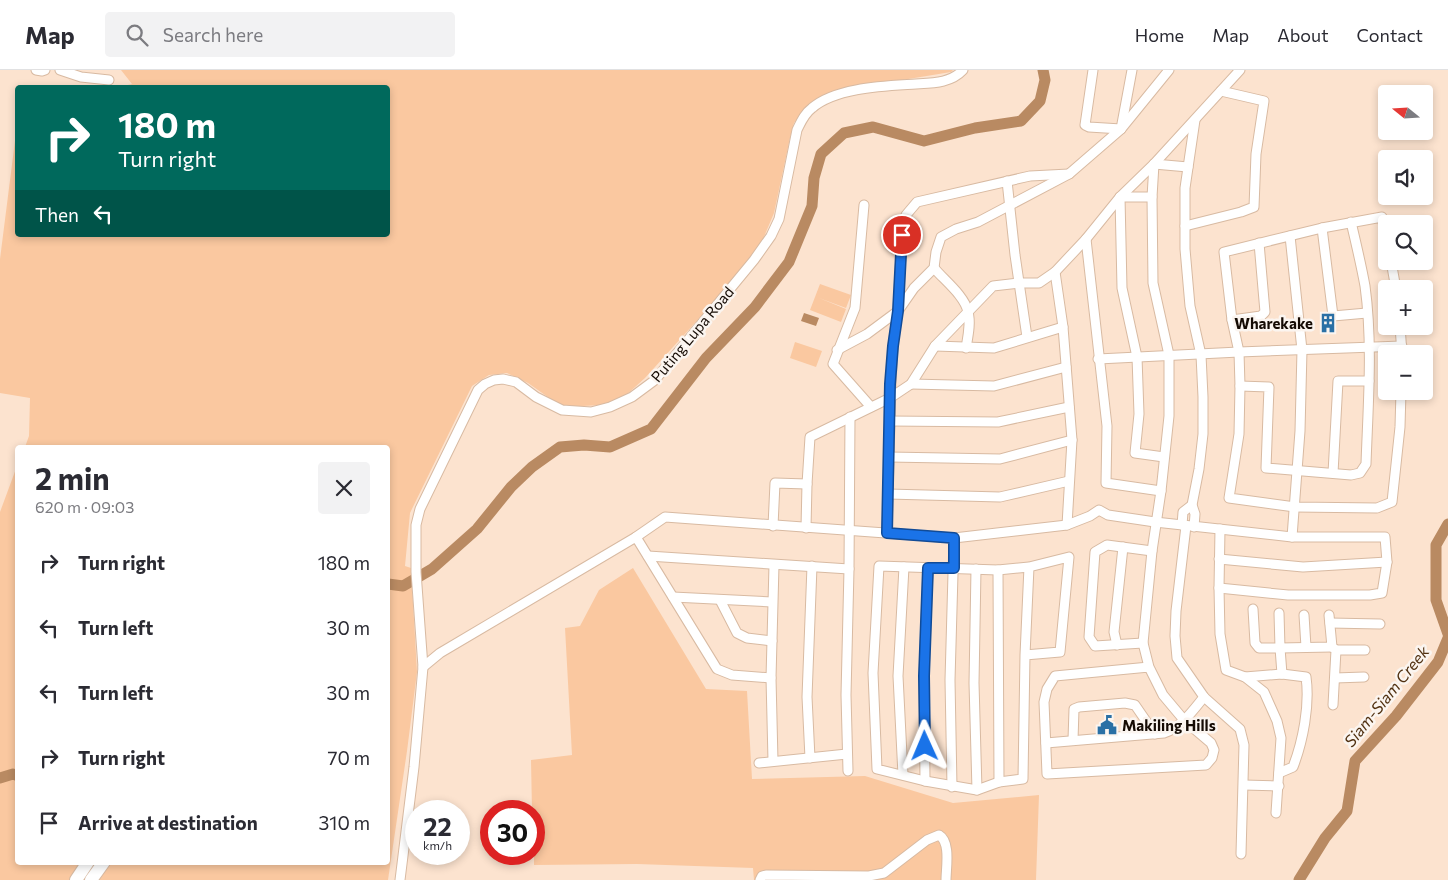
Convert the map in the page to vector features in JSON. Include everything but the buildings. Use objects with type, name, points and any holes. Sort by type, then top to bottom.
[{"type":"highway","points":[[76,880],[86,865]]},
{"type":"highway","points":[[91,880],[102,865]]},
{"type":"street","points":[[36,70],[42,72],[46,70]]},
{"type":"street","points":[[60,70],[81,77],[109,80]]},
{"type":"street","name":"Puting Lupa Road","points":[[400,880],[414,767],[423,667],[416,572],[416,525],[420,509],[478,390],[494,380],[503,379],[516,382],[552,406],[573,412],[591,412],[610,407],[632,397],[655,380],[754,260],[771,236],[779,219],[797,130],[803,118],[812,108],[827,99],[849,92],[880,87],[940,82],[957,77],[963,70]]},
{"type":"street","points":[[1094,70],[1085,124],[1089,127],[1121,130]]},
{"type":"street","points":[[1121,130],[1132,70]]},
{"type":"street","points":[[838,350],[867,334],[898,311],[914,288],[934,268],[941,236],[978,222],[1069,174],[1121,130],[1169,70]]},
{"type":"street","points":[[806,528],[810,437],[890,398],[911,384],[935,346],[993,286],[1019,282],[1040,283],[1056,272],[1120,197],[1154,164],[1240,70]]},
{"type":"street","points":[[1221,91],[1264,101],[1256,154],[1254,207]]},
{"type":"street","points":[[1195,120],[1185,188],[1185,249],[1190,306],[1201,355],[1203,434],[1192,505],[1184,512],[1187,526],[1176,611],[1175,636],[1177,658],[1204,697],[1240,729],[1244,745],[1241,854]]},
{"type":"street","points":[[1154,164],[1188,167]]},
{"type":"street","points":[[1149,667],[1055,676],[1047,689],[1044,702],[1047,774],[1206,765],[1212,758],[1214,750],[1211,743],[1184,720],[1163,695],[1149,667],[1144,643],[1155,522],[1161,492],[1168,416],[1169,356],[1153,283],[1152,197],[1154,164]]},
{"type":"street","points":[[887,533],[893,346],[898,311],[902,235],[906,215],[917,202],[1030,176],[1069,174]]},
{"type":"street","points":[[1007,181],[1027,337]]},
{"type":"street","points":[[1120,197],[1152,197]]},
{"type":"street","points":[[1120,197],[1122,288],[1137,357],[1139,414],[1135,453],[1164,457]]},
{"type":"street","points":[[864,205],[855,308],[833,364],[871,407]]},
{"type":"street","points":[[1185,226],[1264,205]]},
{"type":"street","points":[[1378,218],[1322,228],[1224,252],[1232,320],[1239,352],[1240,386],[1239,434],[1229,498],[1295,507],[1377,508],[1392,502],[1400,427],[1401,400]]},
{"type":"street","points":[[1240,386],[1269,387],[1266,468],[1351,475],[1360,473],[1366,464],[1369,381],[1367,313],[1364,286],[1351,222]]},
{"type":"street","points":[[1322,228],[1333,316],[1367,313]]},
{"type":"street","points":[[1290,236],[1302,350],[1300,431],[1292,537]]},
{"type":"street","points":[[1086,239],[1107,426],[1106,483],[1161,492]]},
{"type":"street","points":[[1232,320],[1262,316],[1265,312],[1259,243]]},
{"type":"street","points":[[934,268],[962,298],[968,311],[969,328],[966,348]]},
{"type":"street","points":[[1056,272],[1063,327],[1072,440],[1067,525]]},
{"type":"street","points":[[935,346],[994,348],[1063,327]]},
{"type":"street","points":[[1098,359],[1378,348]]},
{"type":"street","points":[[911,384],[994,386],[1066,366]]},
{"type":"street","points":[[1333,473],[1338,381],[1369,381]]},
{"type":"street","points":[[890,421],[998,422],[1069,407]]},
{"type":"street","points":[[848,771],[846,695],[850,418]]},
{"type":"street","points":[[889,457],[1000,459],[1072,440]]},
{"type":"street","points":[[888,494],[1000,497],[1069,481]]},
{"type":"street","points":[[772,526],[774,483],[807,484]]},
{"type":"street","points":[[423,667],[440,653],[636,537],[665,517],[954,538],[1067,525],[1090,516],[1099,510],[1108,515],[1155,522],[1292,537],[1385,537],[1387,562],[1382,593],[1370,595],[1288,595],[1219,588]]},
{"type":"street","points":[[1220,529],[1220,634],[1226,670],[1245,678],[1264,692],[1277,721],[1281,738],[1276,813]]},
{"type":"street","points":[[636,537],[717,669],[732,675],[771,678]]},
{"type":"street","points":[[952,787],[950,680],[954,538]]},
{"type":"street","points":[[1144,643],[1095,646],[1089,637],[1096,552],[1107,545],[1152,551]]},
{"type":"street","points":[[1117,644],[1114,632],[1123,547]]},
{"type":"street","points":[[648,556],[849,569]]},
{"type":"street","points":[[1025,655],[1060,652],[1069,557],[1029,567],[998,570],[879,566],[873,673],[877,769],[952,787],[977,790],[999,782],[1023,778],[1025,655],[1029,567]]},
{"type":"street","points":[[1219,558],[1303,567],[1387,562]]},
{"type":"street","points":[[774,565],[771,678],[774,761]]},
{"type":"street","points":[[810,758],[807,697],[812,566]]},
{"type":"street","points":[[902,775],[898,676],[904,567]]},
{"type":"street","points":[[925,781],[924,676],[928,568]]},
{"type":"street","points":[[976,569],[974,683],[977,790]]},
{"type":"street","points":[[998,570],[999,782]]},
{"type":"street","points":[[673,597],[772,602]]},
{"type":"street","points":[[720,600],[737,633],[747,638],[772,641]]},
{"type":"street","points":[[1252,609],[1255,643],[1257,646],[1365,650]]},
{"type":"street","points":[[1279,613],[1282,674]]},
{"type":"street","points":[[1304,615],[1306,647]]},
{"type":"street","points":[[1333,705],[1334,648],[1330,619],[1380,624]]},
{"type":"street","points":[[1245,678],[1282,674],[1306,677],[1308,690],[1300,747],[1293,767],[1279,772]]},
{"type":"street","points":[[1334,678],[1364,677]]},
{"type":"street","points":[[1046,742],[1155,734],[1174,730],[1204,697]]},
{"type":"street","points":[[1073,740],[1074,709],[1125,702],[1135,704],[1155,734]]},
{"type":"street","points":[[759,763],[847,754]]},
{"type":"street","points":[[1244,785],[1279,786]]},
{"type":"street","points":[[760,880],[766,874],[878,875],[884,873],[927,840],[939,835],[943,837],[946,845],[946,880]]},
{"type":"shaded area","points":[[121,70],[953,70],[951,72],[835,91],[806,107],[794,123],[774,213],[761,244],[732,282],[645,378],[624,397],[602,405],[562,407],[528,383],[507,373],[489,375],[472,386],[410,513],[405,566],[411,568],[417,672],[388,880],[0,880],[0,512],[15,471],[15,865],[390,865],[390,445],[26,445],[29,436],[30,398],[0,393],[0,259],[15,141],[15,237],[390,237],[390,85],[128,85],[132,84]]},
{"type":"shaded area","points":[[820,284],[851,295],[846,308],[819,298],[846,309],[841,322],[810,310]]},
{"type":"shaded area","points":[[804,313],[819,318],[816,326],[801,321]]},
{"type":"shaded area","points":[[795,342],[822,351],[816,367],[790,358]]},
{"type":"shaded area","points":[[633,568],[706,689],[747,691],[752,779],[865,776],[953,803],[1039,795],[1036,880],[754,880],[753,868],[637,864],[545,865],[545,800],[532,800],[531,760],[572,755],[565,628],[580,626],[599,590]]},
{"type":"waterway","points":[[390,584],[403,586],[432,569],[477,529],[511,487],[532,467],[560,447],[584,445],[610,447],[651,429],[706,358],[755,307],[789,262],[812,206],[814,178],[821,154],[844,133],[873,127],[924,141],[975,128],[1021,121],[1040,101],[1045,80],[1043,70]]},
{"type":"waterway","name":"Siam-Siam Creek","points":[[1448,524],[1436,545],[1436,600],[1448,634]]},
{"type":"waterway","name":"Siam-Siam Creek","points":[[1299,880],[1325,838],[1347,811],[1355,761],[1396,716],[1438,662],[1448,638]]},
{"type":"waterway","points":[[0,778],[15,775]]},
{"type":"place","name":"Wharekake","points":[[1328,323]]},
{"type":"place","name":"Makiling Hills","points":[[1107,725]]},
{"type":"route","points":[[902,235],[898,311],[890,384],[887,533],[954,538],[954,568],[928,568],[924,676],[925,746]]}]
